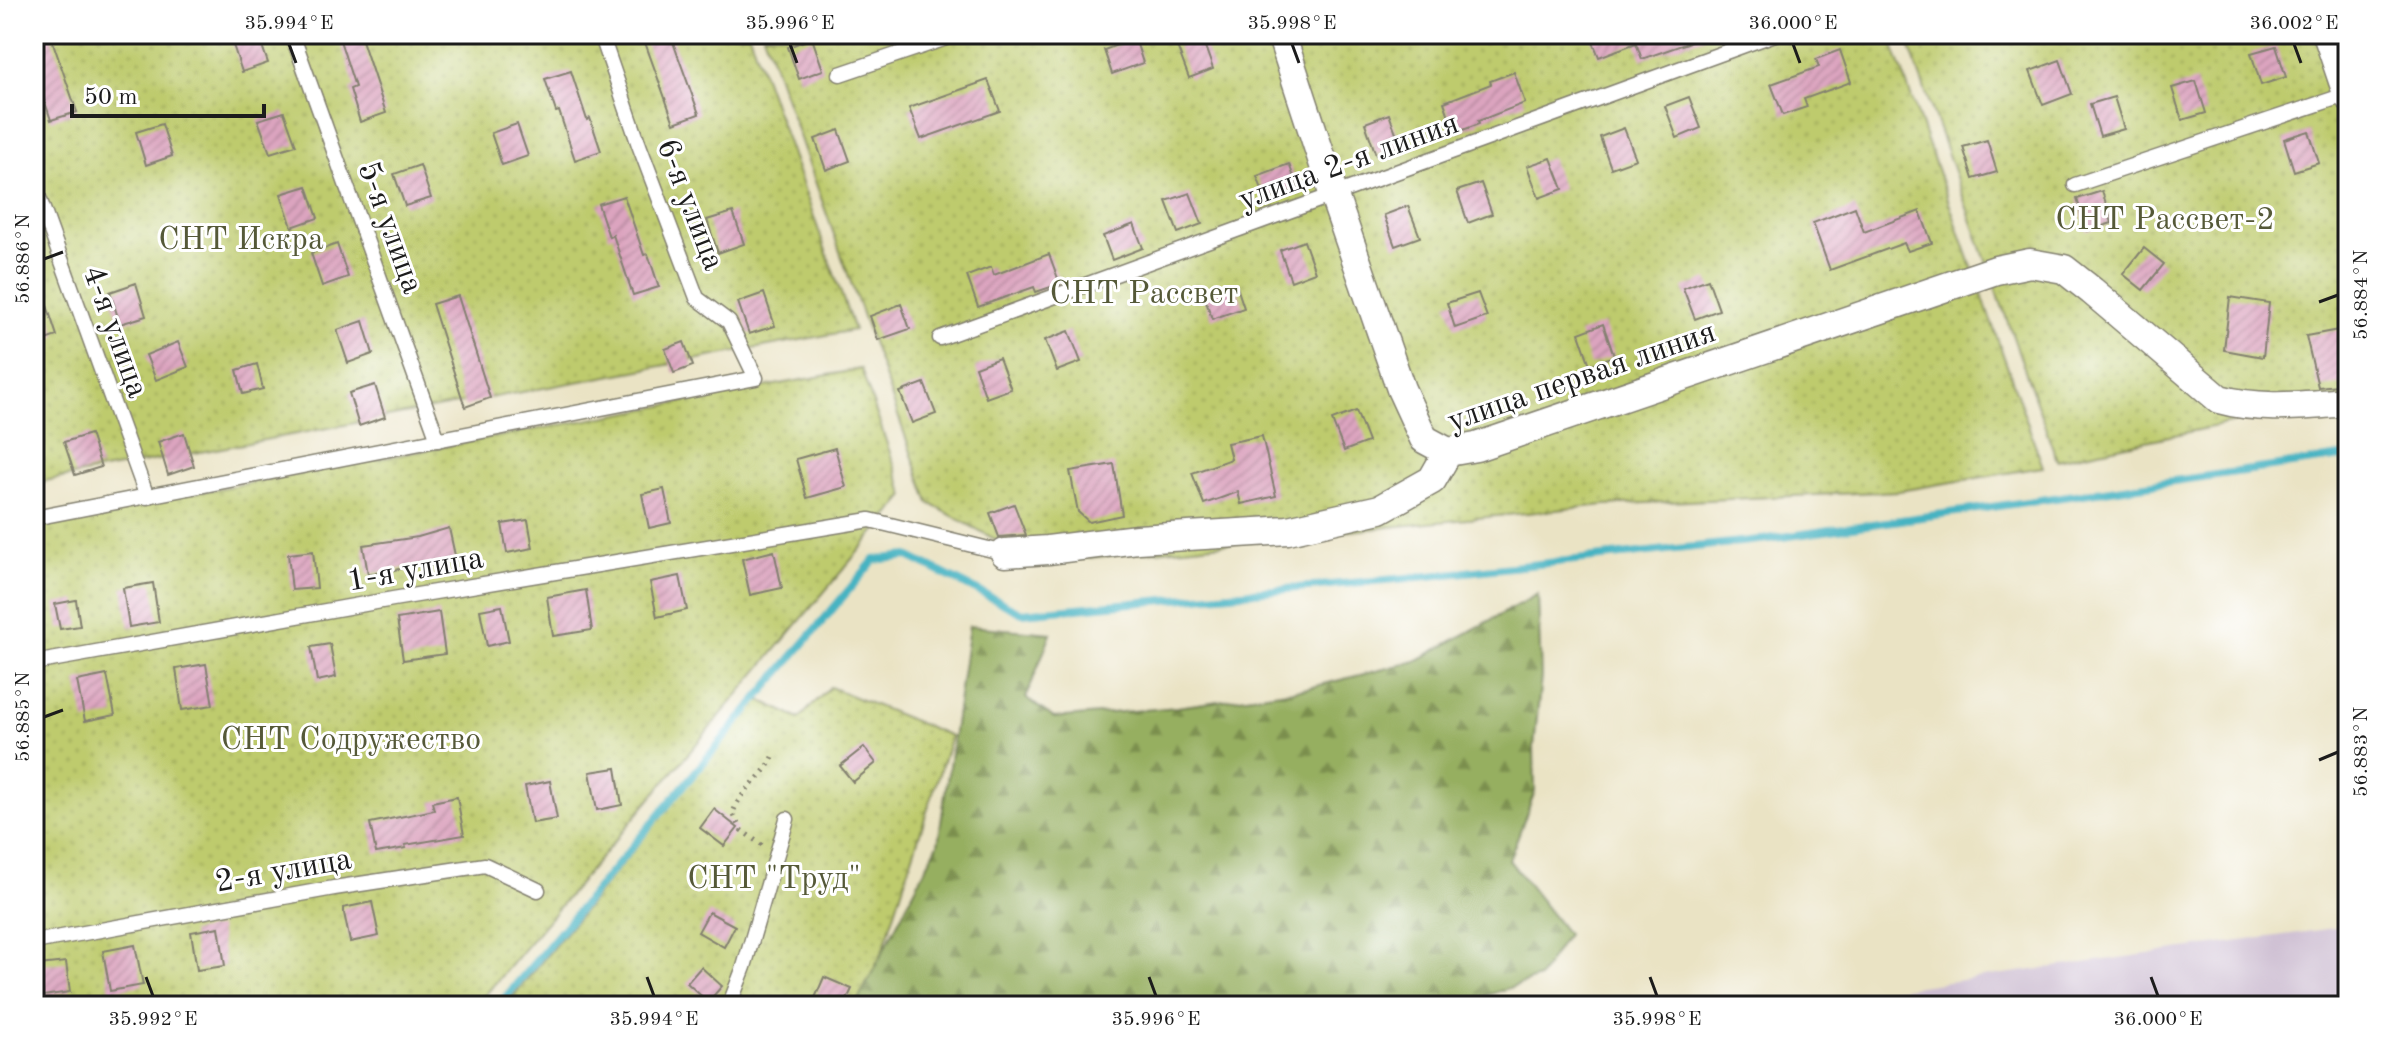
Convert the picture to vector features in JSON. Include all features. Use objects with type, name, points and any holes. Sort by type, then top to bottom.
[{"type":"street","points":[[1281,34],[1401,389],[1424,439],[1448,452]]},
{"type":"street","points":[[2327,34],[2348,95]]},
{"type":"street","name":"улица первая линия","points":[[1005,553],[1137,539],[1288,530],[1380,509],[1432,480],[1448,452],[1476,447],[1996,270],[2030,263],[2064,269],[2219,399],[2243,406],[2272,407],[2348,402]]},
{"type":"lane","name":"5-я улица","points":[[292,34],[438,440]]},
{"type":"lane","name":"6-я улица","points":[[438,440],[756,378],[729,322],[697,298],[601,34]]},
{"type":"lane","points":[[840,74],[958,34]]},
{"type":"lane","name":"улица 2-я линия","points":[[940,338],[1775,34]]},
{"type":"lane","points":[[2075,185],[2348,95]]},
{"type":"lane","name":"4-я улица","points":[[34,184],[147,497]]},
{"type":"lane","points":[[34,518],[438,440]]},
{"type":"lane","name":"1-я улица","points":[[34,663],[393,599],[870,520],[1005,553]]},
{"type":"lane","points":[[729,1006],[744,967],[787,819]]},
{"type":"lane","name":"2-я улица","points":[[34,942],[334,888],[485,865],[538,890]]},
{"type":"path","points":[[773,757],[769,766],[739,799],[733,813],[741,830],[777,855]]},
{"type":"shaded area","points":[[2348,926],[2348,1006],[1776,1006]]},
{"type":"green space","name":"СНТ Искра","points":[[34,34],[749,34],[854,330],[34,483]]},
{"type":"green space","name":"СНТ Рассвет","points":[[763,34],[1889,34],[2043,467],[1899,491],[1605,505],[1038,563],[929,503]]},
{"type":"green space","name":"СНТ Рассвет-2","points":[[1905,34],[2348,34],[2348,398],[2057,460]]},
{"type":"green space","name":"СНТ Содружество","points":[[861,369],[905,496],[476,1006],[34,1006],[34,523]]},
{"type":"green space","points":[[1538,594],[1541,677],[1534,747],[1535,791],[1509,860],[1567,934],[1539,978],[1455,1006],[855,1006],[938,844],[969,626],[1051,633],[1026,698],[1054,718],[1177,707],[1308,688],[1416,661]]},
{"type":"green space","name":"СНТ \"Труд\"","points":[[830,687],[951,736],[865,1006],[505,1006],[758,699],[799,719]]},
{"type":"building","points":[[34,34],[50,34],[77,112],[51,120],[34,70]]},
{"type":"building","points":[[258,34],[268,63],[242,72],[231,39]]},
{"type":"building","points":[[338,34],[360,34],[386,113],[360,122],[350,89],[355,87]]},
{"type":"building","points":[[642,34],[670,34],[699,114],[674,123]]},
{"type":"building","points":[[1590,34],[1704,34],[1705,37],[1642,59],[1636,43],[1599,57]]},
{"type":"building","points":[[812,38],[823,70],[799,79],[788,47]]},
{"type":"building","points":[[1135,38],[1143,63],[1112,74],[1104,50]]},
{"type":"building","points":[[1202,38],[1213,69],[1189,78],[1177,46]]},
{"type":"building","points":[[2276,46],[2286,77],[2261,85],[2251,53]]},
{"type":"building","points":[[1840,50],[1851,82],[1804,99],[1807,107],[1783,115],[1771,84],[1819,67],[1816,59]]},
{"type":"building","points":[[2060,60],[2072,94],[2043,105],[2030,71]]},
{"type":"building","points":[[571,71],[601,151],[575,160],[545,79]]},
{"type":"building","points":[[1514,72],[1525,103],[1455,133],[1444,102]]},
{"type":"building","points":[[988,80],[1000,111],[921,139],[909,108]]},
{"type":"building","points":[[2196,81],[2206,113],[2182,120],[2172,88]]},
{"type":"building","points":[[1689,97],[1701,128],[1677,138],[1665,106]]},
{"type":"building","points":[[2114,97],[2124,129],[2100,136],[2090,104]]},
{"type":"building","points":[[284,112],[296,145],[270,153],[258,120]]},
{"type":"building","points":[[1389,114],[1401,146],[1376,155],[1365,123]]},
{"type":"building","points":[[162,124],[172,156],[146,165],[136,132]]},
{"type":"building","points":[[517,124],[528,156],[502,165],[491,133]]},
{"type":"building","points":[[1624,128],[1636,159],[1611,168],[1600,137]]},
{"type":"building","points":[[839,130],[850,161],[826,170],[815,139]]},
{"type":"building","points":[[2309,131],[2319,163],[2294,171],[2284,139]]},
{"type":"building","points":[[1987,140],[1997,172],[1973,179],[1963,147]]},
{"type":"building","points":[[1551,158],[1563,189],[1539,198],[1527,166]]},
{"type":"building","points":[[1289,164],[1298,188],[1266,200],[1257,176]]},
{"type":"building","points":[[420,165],[431,198],[405,206],[394,174]]},
{"type":"building","points":[[1481,183],[1492,214],[1468,223],[1457,191]]},
{"type":"building","points":[[307,186],[318,218],[292,227],[281,194]]},
{"type":"building","points":[[2102,191],[2112,223],[2087,231],[2077,199]]},
{"type":"building","points":[[1190,193],[1202,224],[1178,233],[1166,201]]},
{"type":"building","points":[[624,196],[644,255],[648,254],[659,287],[633,295],[613,235],[609,237],[598,204]]},
{"type":"building","points":[[1408,206],[1420,237],[1395,246],[1384,215]]},
{"type":"building","points":[[1855,207],[1864,232],[1920,211],[1932,243],[1908,251],[1904,243],[1830,270],[1813,223]]},
{"type":"building","points":[[733,212],[744,244],[718,253],[707,220]]},
{"type":"building","points":[[1134,224],[1143,248],[1112,260],[1103,236]]},
{"type":"building","points":[[1304,241],[1315,272],[1291,281],[1280,250]]},
{"type":"building","points":[[337,244],[348,277],[322,286],[311,253]]},
{"type":"building","points":[[2144,248],[2164,264],[2143,290],[2123,274]]},
{"type":"building","points":[[1049,254],[1060,284],[1036,292],[1034,287],[978,307],[967,276],[991,267],[994,275]]},
{"type":"building","points":[[38,278],[57,336],[34,344],[34,279]]},
{"type":"building","points":[[1708,279],[1719,310],[1695,319],[1683,288]]},
{"type":"building","points":[[136,283],[146,316],[120,324],[110,292]]},
{"type":"building","points":[[1236,284],[1244,308],[1212,319],[1204,295]]},
{"type":"building","points":[[764,293],[775,326],[749,334],[738,302]]},
{"type":"building","points":[[1478,293],[1487,317],[1455,328],[1447,303]]},
{"type":"building","points":[[458,296],[490,398],[465,407],[432,304]]},
{"type":"building","points":[[2230,297],[2269,303],[2263,357],[2224,350]]},
{"type":"building","points":[[901,304],[910,329],[878,340],[870,316]]},
{"type":"building","points":[[363,321],[373,354],[348,363],[337,330]]},
{"type":"building","points":[[1603,324],[1614,356],[1590,365],[1579,333]]},
{"type":"building","points":[[2344,329],[2348,346],[2348,384],[2318,387],[2306,336]]},
{"type":"building","points":[[1069,331],[1081,362],[1057,371],[1045,340]]},
{"type":"building","points":[[178,342],[188,367],[156,380],[146,355]]},
{"type":"building","points":[[684,342],[693,366],[674,373],[665,349]]},
{"type":"building","points":[[999,358],[1011,389],[986,398],[975,367]]},
{"type":"building","points":[[257,364],[263,389],[243,394],[237,370]]},
{"type":"building","points":[[924,383],[936,414],[912,423],[900,392]]},
{"type":"building","points":[[375,385],[385,417],[359,426],[349,393]]},
{"type":"building","points":[[1356,411],[1368,442],[1344,451],[1332,420]]},
{"type":"building","points":[[184,433],[194,466],[168,475],[158,442]]},
{"type":"building","points":[[90,434],[101,467],[75,475],[64,442]]},
{"type":"building","points":[[1262,436],[1276,496],[1241,504],[1238,492],[1204,504],[1192,473],[1231,459],[1227,443]]},
{"type":"building","points":[[835,448],[846,487],[807,498],[796,459]]},
{"type":"building","points":[[1114,464],[1122,515],[1089,522],[1078,512],[1070,471]]},
{"type":"building","points":[[664,489],[671,523],[649,528],[642,494]]},
{"type":"building","points":[[1014,504],[1026,535],[999,537],[990,513]]},
{"type":"building","points":[[528,520],[533,548],[507,553],[502,524]]},
{"type":"building","points":[[449,528],[456,560],[368,574],[363,545],[418,537]]},
{"type":"building","points":[[313,551],[317,588],[292,590],[288,554]]},
{"type":"building","points":[[774,551],[782,588],[750,595],[742,559]]},
{"type":"building","points":[[680,576],[687,610],[657,617],[650,582]]},
{"type":"building","points":[[153,583],[159,622],[129,627],[123,588]]},
{"type":"building","points":[[586,590],[592,630],[553,636],[547,597]]},
{"type":"building","points":[[76,600],[80,626],[60,629],[55,604]]},
{"type":"building","points":[[502,606],[509,641],[487,646],[480,610]]},
{"type":"building","points":[[439,612],[445,654],[403,660],[397,619]]},
{"type":"building","points":[[330,644],[336,677],[317,681],[311,647]]},
{"type":"building","points":[[206,664],[213,705],[182,710],[176,669]]},
{"type":"building","points":[[107,675],[115,715],[85,721],[77,681]]},
{"type":"building","points":[[864,747],[876,763],[853,782],[840,766]]},
{"type":"building","points":[[616,768],[622,805],[597,810],[590,772]]},
{"type":"building","points":[[550,781],[557,819],[532,823],[525,786]]},
{"type":"building","points":[[457,797],[464,835],[376,853],[370,823],[434,810],[432,802]]},
{"type":"building","points":[[714,809],[738,828],[724,846],[700,828]]},
{"type":"building","points":[[372,902],[379,936],[350,942],[343,908]]},
{"type":"building","points":[[709,912],[735,926],[724,947],[698,932]]},
{"type":"building","points":[[219,927],[225,966],[197,970],[191,932]]},
{"type":"building","points":[[135,945],[143,985],[110,991],[103,951]]},
{"type":"building","points":[[66,962],[70,992],[43,996],[39,965]]},
{"type":"building","points":[[701,967],[722,986],[708,1002],[687,983]]},
{"type":"building","points":[[824,977],[852,989],[844,1006],[834,1006],[815,998]]},
{"type":"waterway","points":[[498,1006],[874,560],[908,556],[1022,613],[1429,576],[1768,539],[2348,456]]}]
